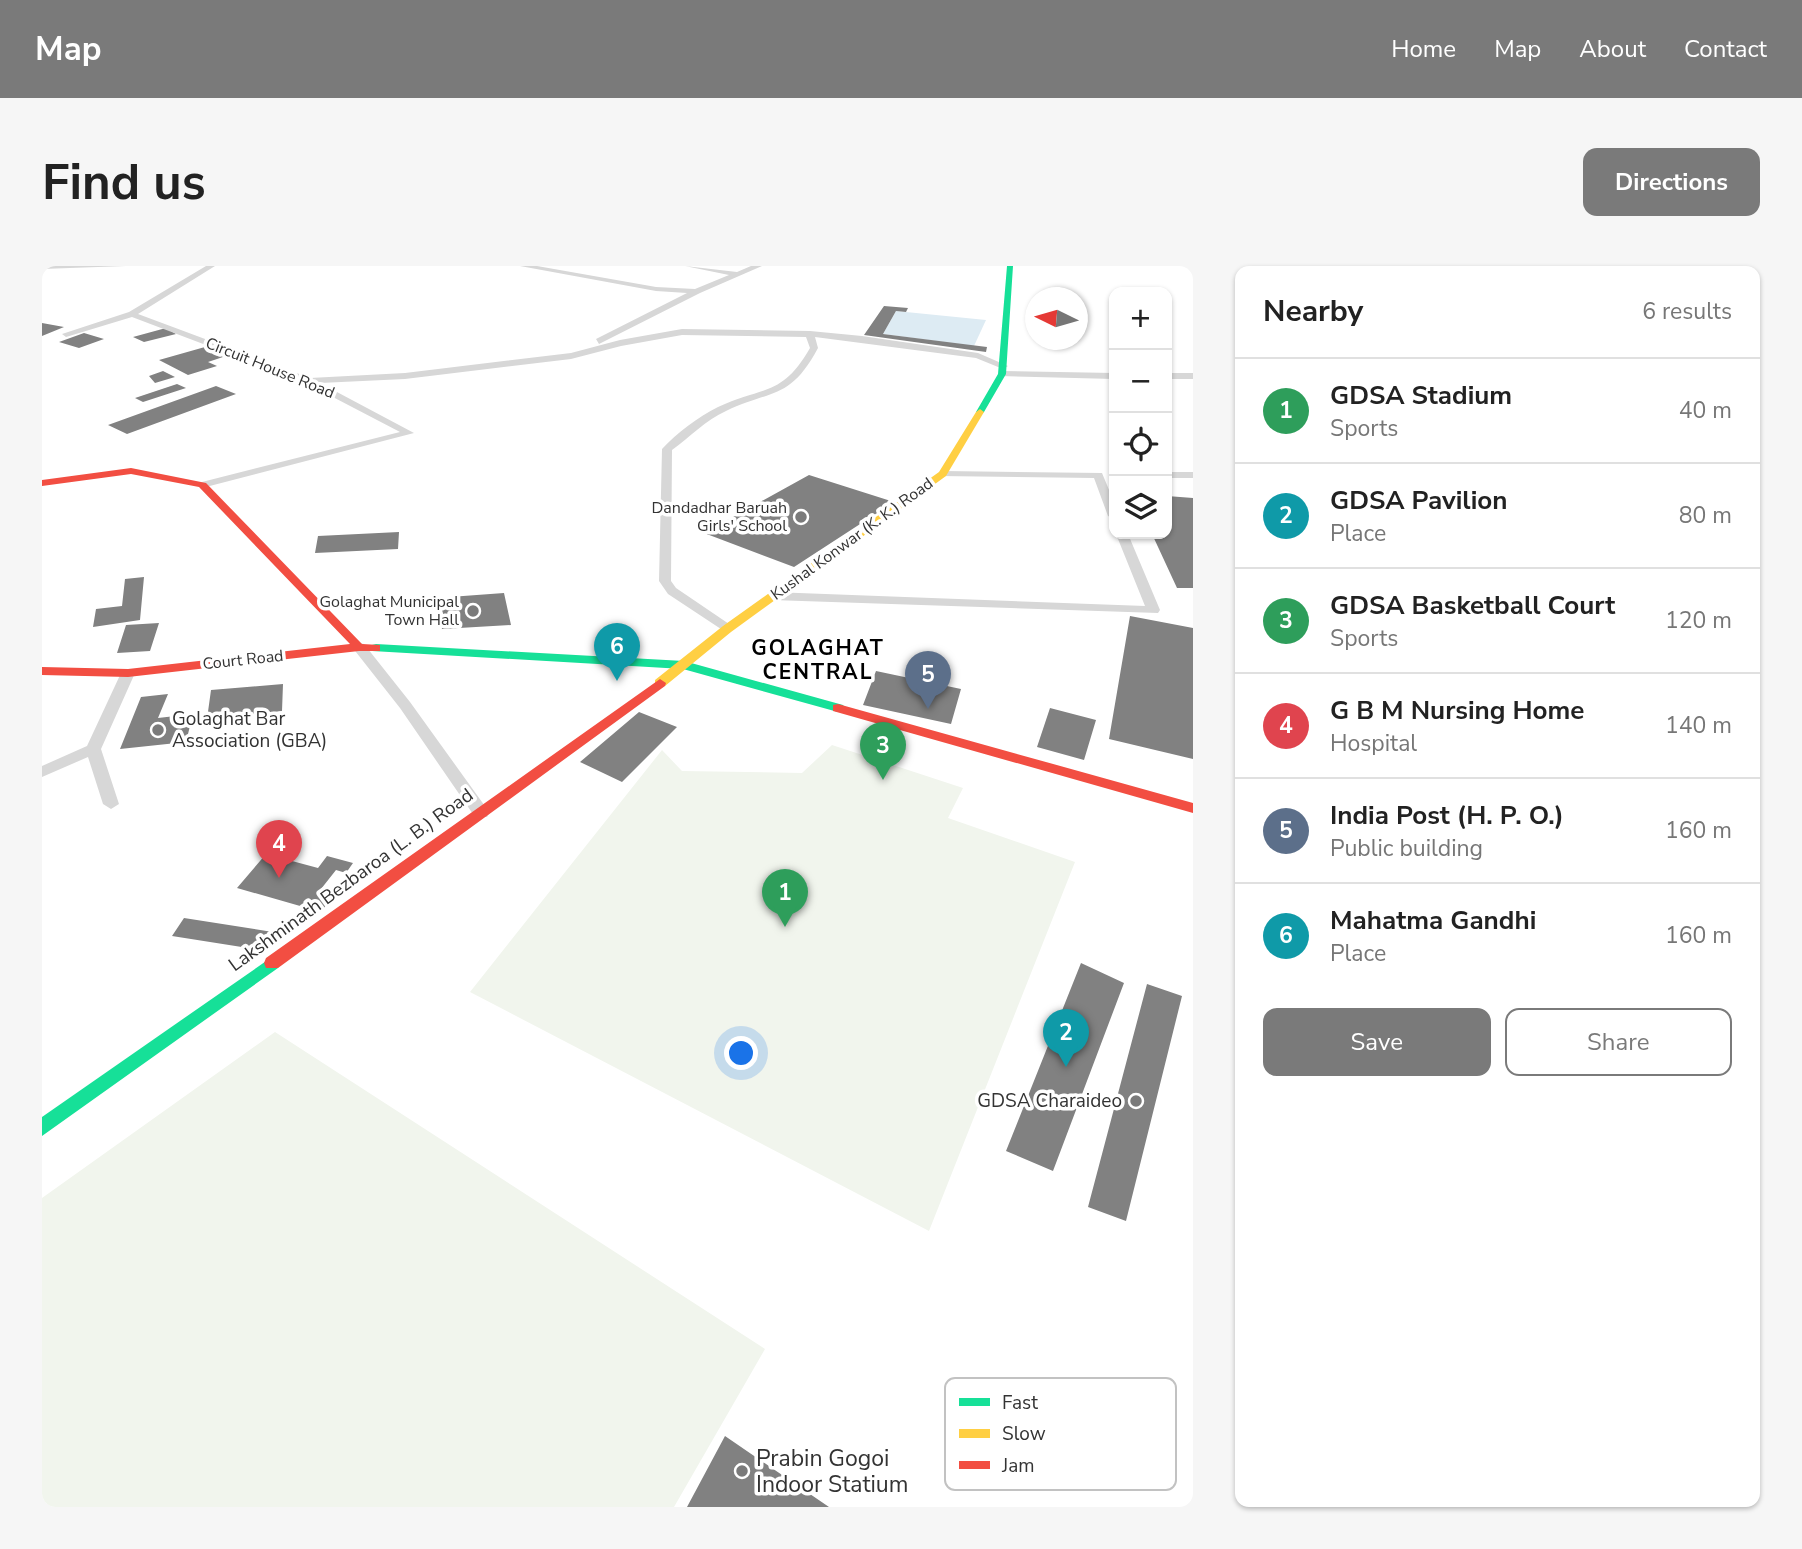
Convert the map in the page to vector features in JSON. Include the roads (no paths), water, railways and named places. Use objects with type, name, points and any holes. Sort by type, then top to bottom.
[{"type":"main road","name":"Kushal Konwar (K. K.) Road","points":[[684,665],[726,629],[943,474],[1003,364],[1010,266]]},
{"type":"main road","points":[[42,483],[131,471],[202,485],[359,647]]},
{"type":"main road","name":"Court Road","points":[[42,671],[128,673],[359,647],[684,665],[1193,808]]},
{"type":"main road","name":"Lakshminath Bezbaroa (L. B.) Road","points":[[42,1128],[684,665]]},
{"type":"street","points":[[42,267],[122,266]]},
{"type":"street","points":[[66,334],[132,314],[211,266]]},
{"type":"street","points":[[524,266],[656,289],[696,291]]},
{"type":"street","points":[[689,266],[738,274]]},
{"type":"street","points":[[571,356],[696,291],[758,266]]},
{"type":"street","name":"Circuit House Road","points":[[132,314],[309,381],[409,433],[202,485]]},
{"type":"street","points":[[309,381],[405,376],[571,356],[620,343],[681,332],[810,334],[862,339],[978,356],[1003,364],[1109,375]]},
{"type":"street","points":[[726,629],[672,591],[665,581],[667,449],[723,409],[783,390],[805,367],[814,348],[810,334]]},
{"type":"street","points":[[1172,376],[1193,376]]},
{"type":"street","points":[[943,474],[1109,475]]},
{"type":"street","points":[[1098,475],[1109,503]]},
{"type":"street","points":[[1172,475],[1193,475]]},
{"type":"street","points":[[772,596],[1153,610],[1124,539]]},
{"type":"street","points":[[359,647],[405,705],[481,813]]},
{"type":"street","points":[[42,772],[93,749],[128,673]]},
{"type":"street","points":[[93,749],[111,804]]},
{"type":"place","name":"Dandadhar Baruah Girls' School","points":[[801,517]]},
{"type":"place","name":"Golaghat Municipal Town Hall","points":[[473,611]]},
{"type":"place","name":"Mahatma Gandhi","points":[[617,681]]},
{"type":"place","name":"India Post (H. P. O.)","points":[[928,709]]},
{"type":"place","name":"Golaghat Bar Association (GBA)","points":[[158,730]]},
{"type":"place","name":"GDSA Basketball Court","points":[[883,780]]},
{"type":"place","name":"G B M Nursing Home","points":[[279,878]]},
{"type":"place","name":"GDSA Stadium","points":[[785,927]]},
{"type":"place","name":"GDSA Pavilion","points":[[1066,1067]]},
{"type":"place","name":"GDSA Charaideo","points":[[1136,1101]]},
{"type":"place","name":"Prabin Gogoi Indoor Statium","points":[[742,1471]]},
{"type":"district","name":"GOLAGHAT CENTRAL","points":[[818,660]]}]
